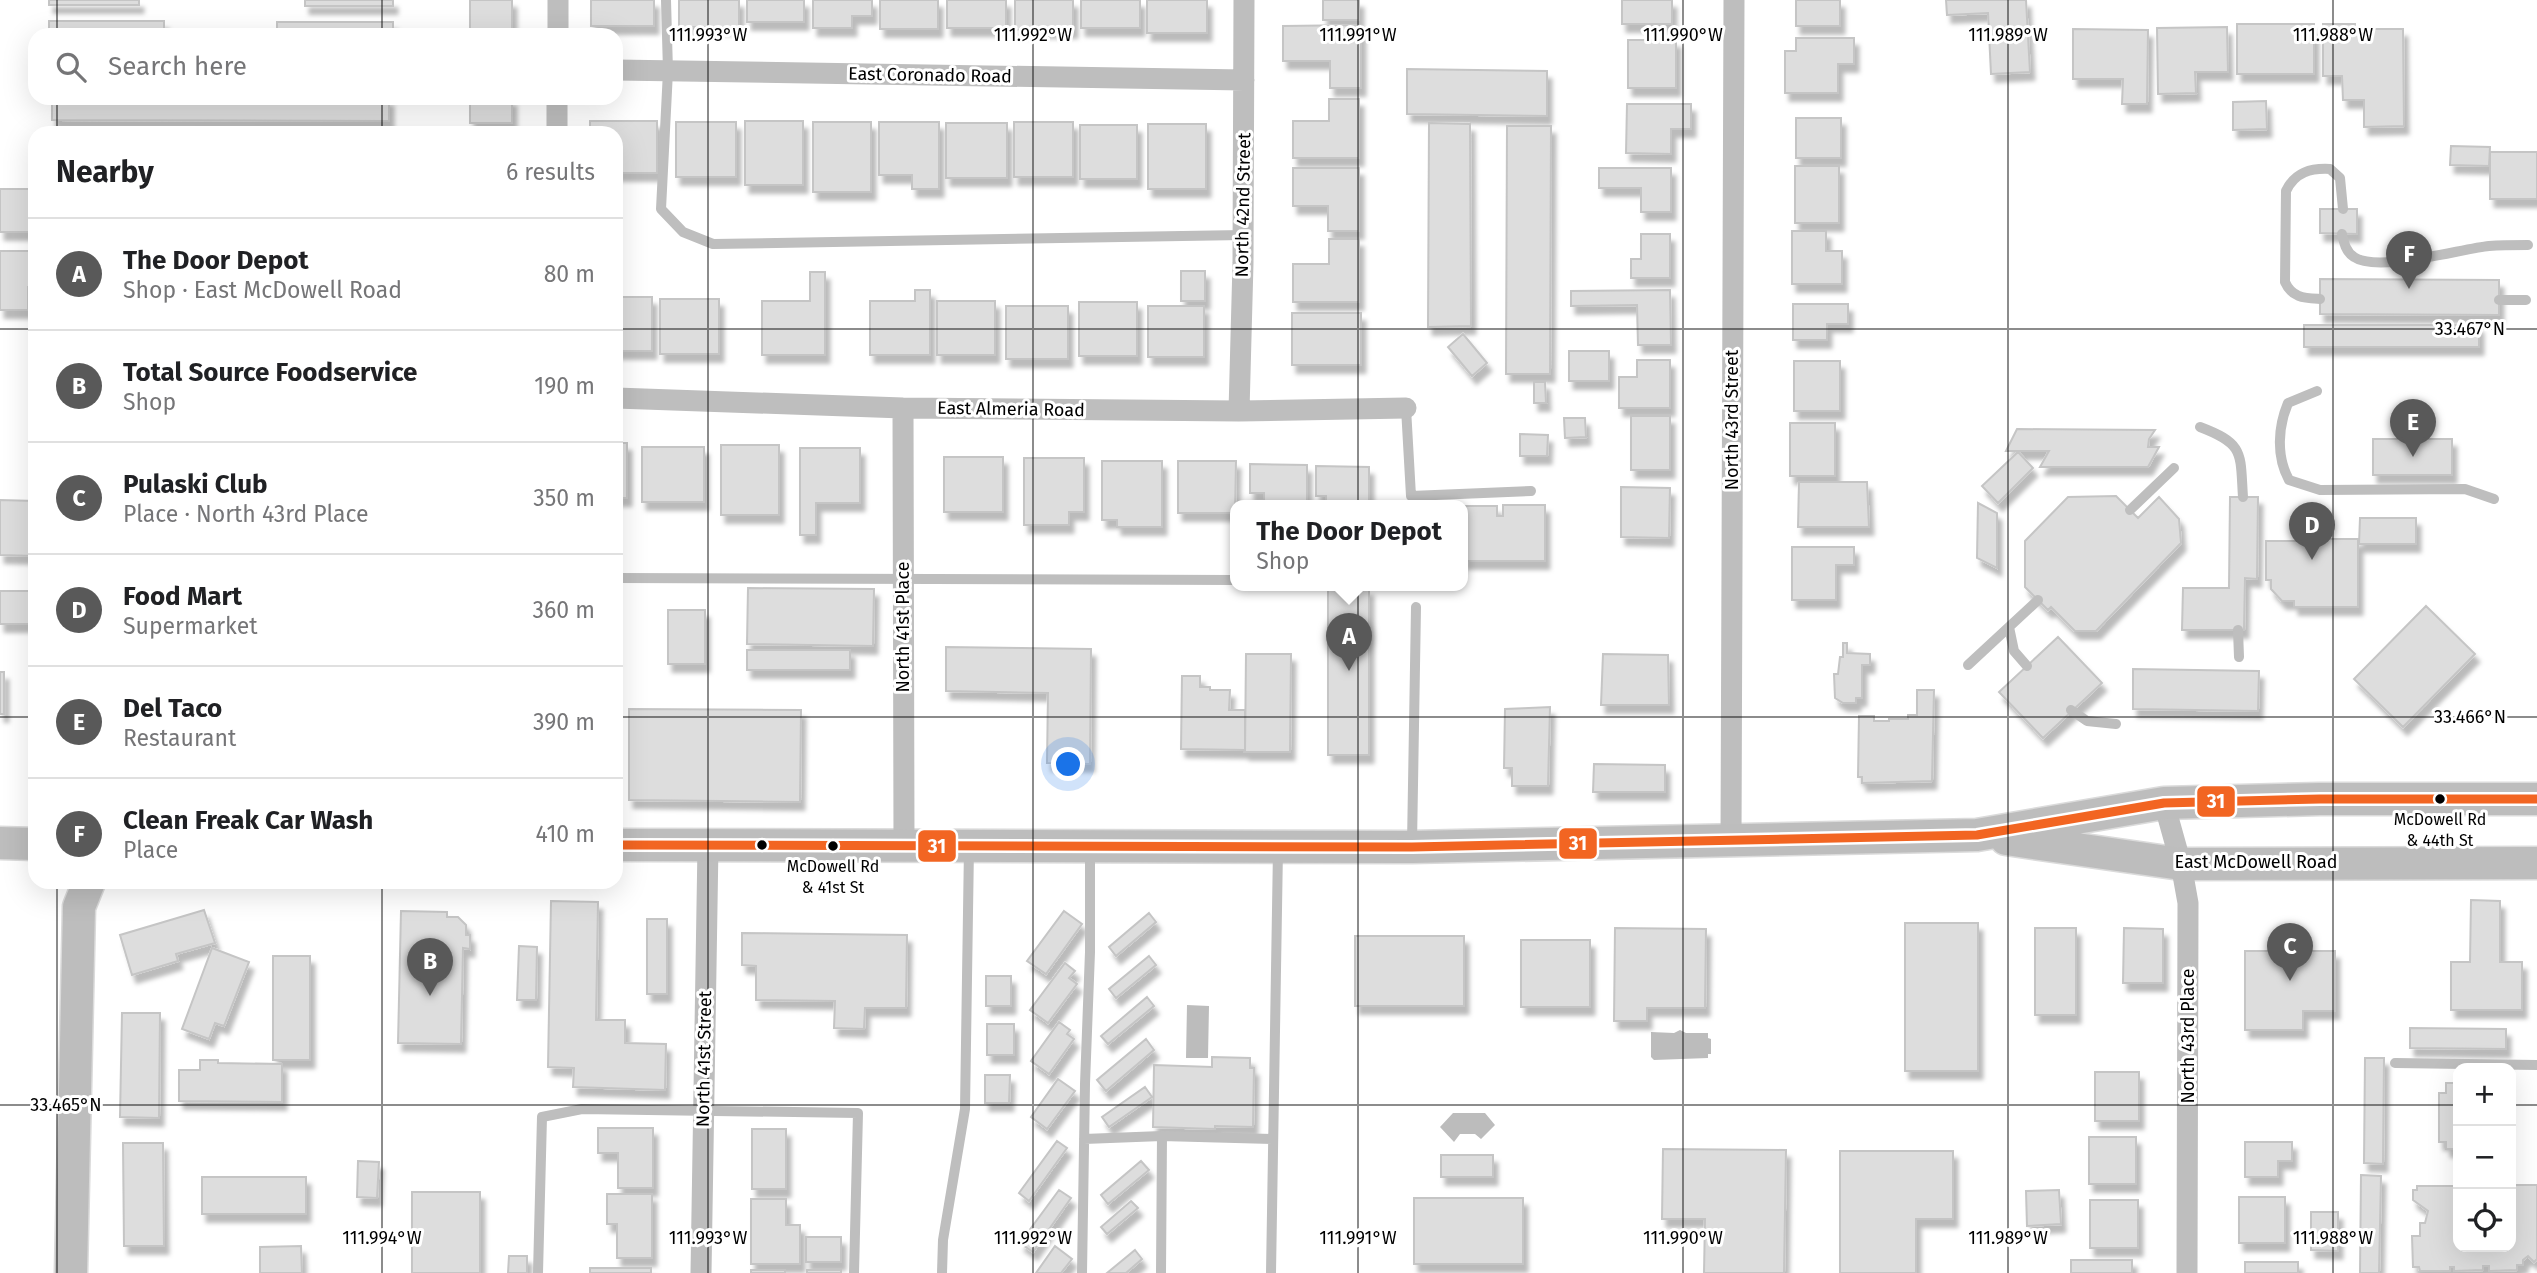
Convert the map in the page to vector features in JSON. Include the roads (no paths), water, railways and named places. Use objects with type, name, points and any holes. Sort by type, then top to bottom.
[{"type":"main road","name":"East McDowell Road","points":[[623,845],[1412,847],[1731,841],[1977,835],[2164,803],[2320,799],[2537,799]]},
{"type":"main road","name":"East McDowell Road","points":[[1977,835],[2181,864],[2537,863]]},
{"type":"main road","points":[[0,843],[28,844]]},
{"type":"main road","points":[[71,1273],[79,907],[86,889]]},
{"type":"street","points":[[558,0],[558,28]]},
{"type":"street","name":"North 42nd Street","points":[[1239,411],[1244,0]]},
{"type":"street","name":"North 43rd Street","points":[[1731,841],[1734,0]]},
{"type":"street","name":"East Coronado Road","points":[[623,70],[1244,80]]},
{"type":"street","points":[[557,105],[557,126]]},
{"type":"street","name":"East Almeria Road","points":[[623,398],[903,408],[1239,411],[1406,408]]},
{"type":"street","name":"North 41st Place","points":[[903,408],[904,845]]},
{"type":"street","name":"North 43rd Place","points":[[2164,803],[2181,864],[2188,903],[2188,1273]]},
{"type":"street","name":"North 41st Street","points":[[701,1273],[708,845]]},
{"type":"lane","points":[[666,0],[668,71],[661,209],[683,232],[713,244],[1243,235]]},
{"type":"lane","points":[[2320,299],[2302,298],[2291,291],[2285,282],[2286,191],[2293,179],[2302,173],[2330,169],[2340,178],[2343,209]]},
{"type":"lane","points":[[2342,234],[2347,250],[2354,257],[2372,262],[2443,255],[2487,246],[2528,245]]},
{"type":"lane","points":[[2499,300],[2526,300]]},
{"type":"lane","points":[[2317,391],[2288,403],[2280,421],[2282,468],[2289,480],[2320,490],[2465,489],[2494,499]]},
{"type":"lane","points":[[1406,408],[1411,496],[1531,491]]},
{"type":"lane","points":[[2200,427],[2223,436],[2240,454],[2243,497]]},
{"type":"lane","points":[[2130,510],[2174,468]]},
{"type":"lane","points":[[623,578],[1230,580]]},
{"type":"lane","points":[[1968,666],[2038,600]]},
{"type":"lane","points":[[1412,847],[1416,607]]},
{"type":"lane","points":[[2009,627],[2014,651],[2027,666]]},
{"type":"lane","points":[[2238,630],[2239,657]]},
{"type":"lane","points":[[2071,710],[2087,721],[2116,724]]},
{"type":"lane","points":[[942,1273],[943,1240],[965,1109],[969,846]]},
{"type":"lane","points":[[1082,1273],[1090,952],[1089,846]]},
{"type":"lane","points":[[1271,1273],[1278,846]]},
{"type":"lane","points":[[2395,1063],[2537,1065]]},
{"type":"lane","points":[[538,1273],[542,1117],[582,1109],[858,1114],[854,1273]]},
{"type":"lane","points":[[1084,1139],[1162,1136],[1273,1139]]},
{"type":"lane","points":[[1161,1273],[1162,1136]]},
{"type":"place","name":"Clean Freak Car Wash","points":[[2409,289]]},
{"type":"place","name":"Del Taco","points":[[2413,457]]},
{"type":"place","name":"Food Mart","points":[[2312,560]]},
{"type":"place","name":"The Door Depot","points":[[1349,671]]},
{"type":"place","name":"McDowell Rd & 44th St","points":[[2440,799]]},
{"type":"place","name":"McDowell Rd & 41st St","points":[[833,846]]},
{"type":"place","name":"Pulaski Club","points":[[2290,981]]},
{"type":"place","name":"Total Source Foodservice","points":[[430,996]]}]
